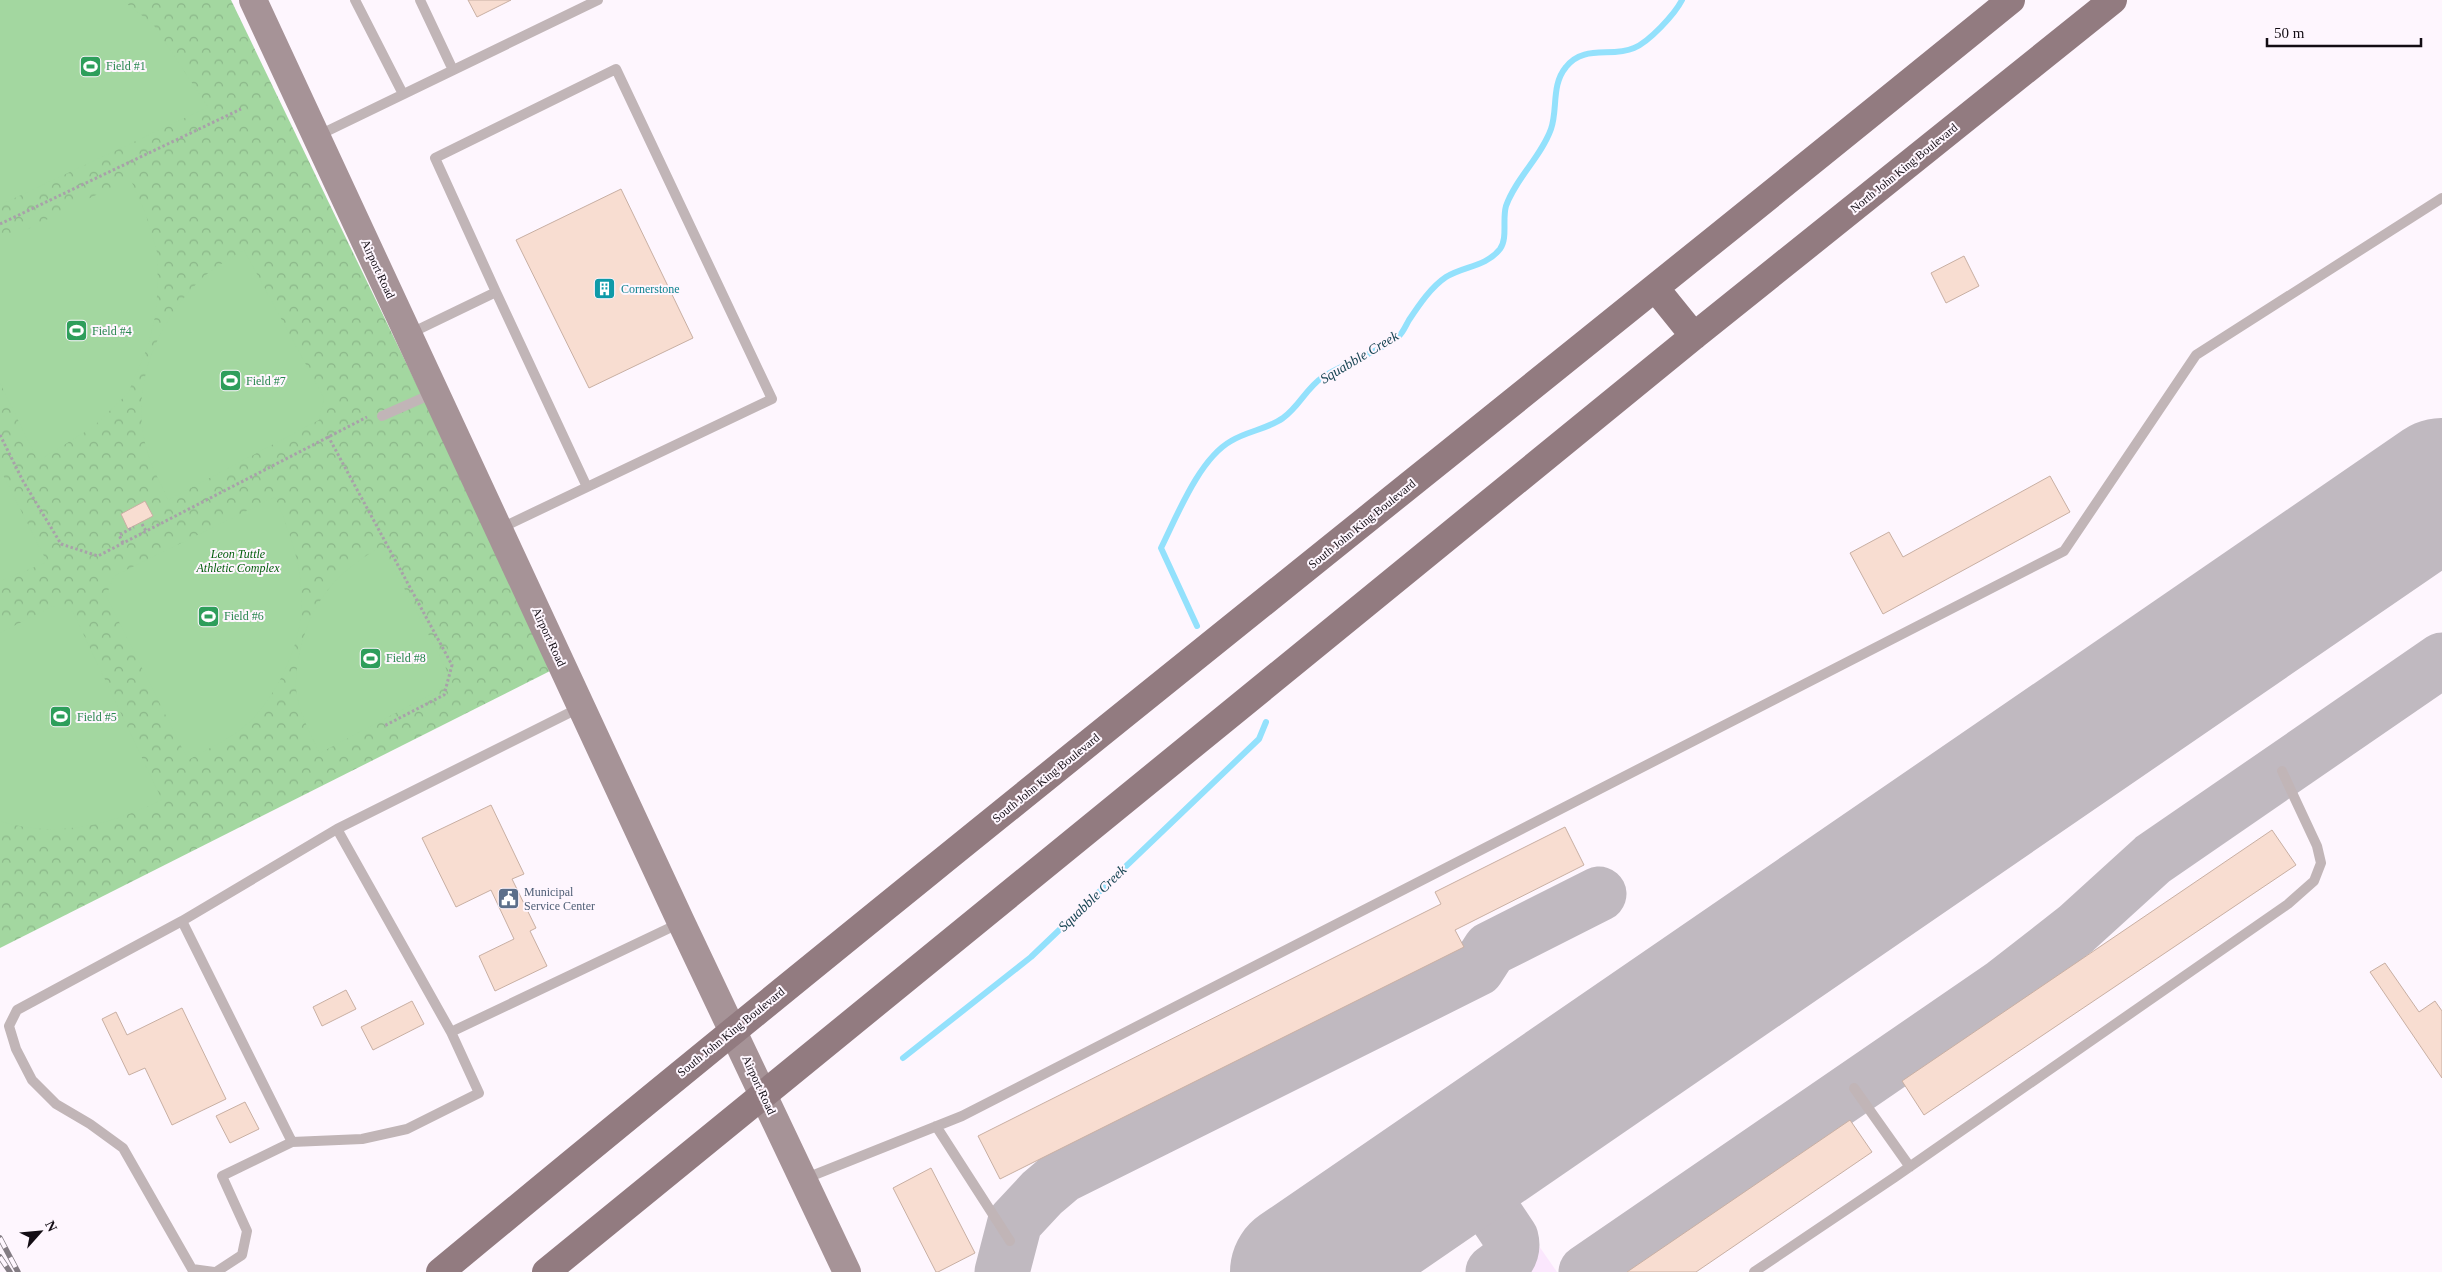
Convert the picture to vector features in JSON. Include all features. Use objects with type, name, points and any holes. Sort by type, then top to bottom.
[{"type":"main road","points":[[546,1272],[1694,336],[1656,289],[2011,0]]},
{"type":"main road","name":"North John King Boulevard","points":[[1694,336],[2113,0]]},
{"type":"main road","name":"South John King Boulevard","points":[[440,1272],[733,1029],[1656,289]]},
{"type":"street","name":"Airport Road","points":[[253,0],[681,922],[848,1272]]},
{"type":"lane","points":[[355,0],[403,94]]},
{"type":"lane","points":[[420,0],[453,70]]},
{"type":"lane","points":[[316,136],[598,0]]},
{"type":"lane","points":[[499,530],[772,399],[616,69],[434,158],[587,487]]},
{"type":"lane","points":[[804,1179],[970,1111],[2064,551],[2196,355],[2442,198]]},
{"type":"lane","points":[[408,334],[496,292]]},
{"type":"lane","points":[[382,416],[435,392]]},
{"type":"lane","points":[[337,829],[451,1032],[479,1092],[407,1129],[362,1139],[292,1142],[222,1176],[247,1231],[242,1255],[215,1272],[192,1269],[123,1148],[90,1124],[56,1104],[32,1080],[16,1050],[9,1026],[17,1010],[182,921],[337,829],[581,707]]},
{"type":"lane","points":[[1754,1272],[1910,1167],[2288,904],[2314,881],[2321,863],[2317,846],[2282,771]]},
{"type":"lane","points":[[182,921],[292,1142]]},
{"type":"lane","points":[[451,1032],[681,922]]},
{"type":"lane","points":[[1854,1088],[1910,1167]]},
{"type":"lane","points":[[936,1126],[1010,1241]]},
{"type":"path","points":[[0,224],[241,109]]},
{"type":"path","points":[[0,435],[23,481],[61,544],[98,556],[371,415]]},
{"type":"path","points":[[328,436],[452,665],[444,695],[384,726]]},
{"type":"path","points":[[142,524],[146,531]]},
{"type":"path","points":[[124,543],[120,535],[134,528]]},
{"type":"shaded area","points":[[1532,1236],[1557,1272],[1481,1272]]},
{"type":"green space","name":"Leon Tuttle Athletic Complex","points":[[0,0],[231,0],[554,669],[0,948]]},
{"type":"green space","name":"Field #1","points":[[0,0],[122,0],[153,24],[208,107],[0,205]]},
{"type":"green space","name":"Field #4","points":[[130,178],[146,215],[157,252],[158,286],[155,317],[148,346],[128,393],[93,427],[38,461],[0,383],[0,243]]},
{"type":"green space","name":"Field #7","points":[[244,250],[324,398],[319,420],[168,500],[150,460],[143,430],[141,407],[144,383],[150,360],[158,338],[184,298],[205,276]]},
{"type":"green space","points":[[0,469],[47,562],[0,581]]},
{"type":"green space","name":"Field #6","points":[[275,497],[292,543],[298,564],[301,586],[299,630],[292,653],[273,692],[251,720],[231,736],[188,760],[106,596],[114,576]]},
{"type":"green space","name":"Field #8","points":[[382,546],[446,668],[441,689],[320,753],[305,722],[297,697],[296,672],[302,643],[314,611],[331,586],[353,565]]},
{"type":"green space","name":"Field #5","points":[[53,606],[73,612],[162,800],[103,822],[82,827],[42,829],[0,821],[0,633]]},
{"type":"building","points":[[468,0],[511,0],[477,17]]},
{"type":"building","name":"Cornerstone","points":[[621,189],[693,338],[589,388],[516,240]]},
{"type":"building","points":[[1964,256],[1979,286],[1946,303],[1931,273]]},
{"type":"building","points":[[2050,476],[2070,512],[1883,614],[1850,553],[1889,532],[1903,557]]},
{"type":"building","points":[[145,501],[153,516],[128,529],[121,514]]},
{"type":"building","name":"Municipal Service Center","points":[[491,805],[524,874],[512,879],[536,928],[530,931],[547,966],[495,991],[479,956],[514,939],[491,890],[456,907],[422,838]]},
{"type":"building","points":[[1565,827],[1584,865],[1455,930],[1464,947],[1000,1179],[978,1136],[1441,904],[1435,892]]},
{"type":"building","points":[[2272,830],[2296,865],[1924,1115],[1902,1081]]},
{"type":"building","points":[[2385,963],[2419,1012],[2435,1001],[2442,1011],[2442,1078],[2370,972]]},
{"type":"building","points":[[346,990],[356,1009],[322,1026],[313,1007]]},
{"type":"building","points":[[412,1001],[424,1024],[373,1050],[361,1027]]},
{"type":"building","points":[[182,1008],[226,1099],[172,1125],[145,1068],[129,1075],[102,1019],[116,1012],[127,1035]]},
{"type":"building","points":[[245,1102],[259,1129],[230,1143],[216,1116]]},
{"type":"building","points":[[1850,1120],[1872,1152],[1696,1272],[1627,1272]]},
{"type":"building","points":[[931,1168],[975,1253],[938,1272],[936,1272],[893,1188]]},
{"type":"waterway","name":"Squabble Creek","points":[[1197,626],[1161,548],[1190,489],[1209,461],[1219,449],[1231,441],[1271,425],[1283,418],[1312,386],[1323,377],[1381,348],[1398,337],[1426,297],[1446,277],[1481,263],[1494,255],[1500,249],[1504,240],[1505,211],[1510,196],[1541,149],[1551,129],[1558,81],[1566,67],[1573,60],[1581,56],[1625,51],[1640,45],[1661,27],[1674,13],[1682,0]]},
{"type":"waterway","name":"Squabble Creek","points":[[903,1058],[1031,957],[1259,739],[1266,722]]},
{"type":"taxiway","points":[[2432,494],[2442,509]]},
{"type":"taxiway","points":[[1586,1272],[2003,986],[2076,929],[2153,859],[2442,660]]},
{"type":"taxiway","points":[[1002,1272],[1015,1222],[1042,1193],[1062,1176],[1477,969],[1490,949],[1599,894]]},
{"type":"taxiway","points":[[1460,1162],[1511,1238],[1512,1249],[1508,1258],[1493,1272]]},
{"type":"runway","points":[[1299,1272],[2442,487]]},
{"type":"railway","points":[[0,1238],[18,1272]]},
{"type":"railway","points":[[0,1257],[10,1272]]},
{"type":"place","name":"Field #1","points":[[90,66]]},
{"type":"place","name":"Cornerstone","points":[[605,289]]},
{"type":"place","name":"Field #4","points":[[76,331]]},
{"type":"place","name":"Field #7","points":[[230,381]]},
{"type":"place","name":"Field #6","points":[[208,616]]},
{"type":"place","name":"Field #8","points":[[370,658]]},
{"type":"place","name":"Field #5","points":[[61,717]]},
{"type":"place","name":"Municipal Service Center","points":[[508,899]]}]
